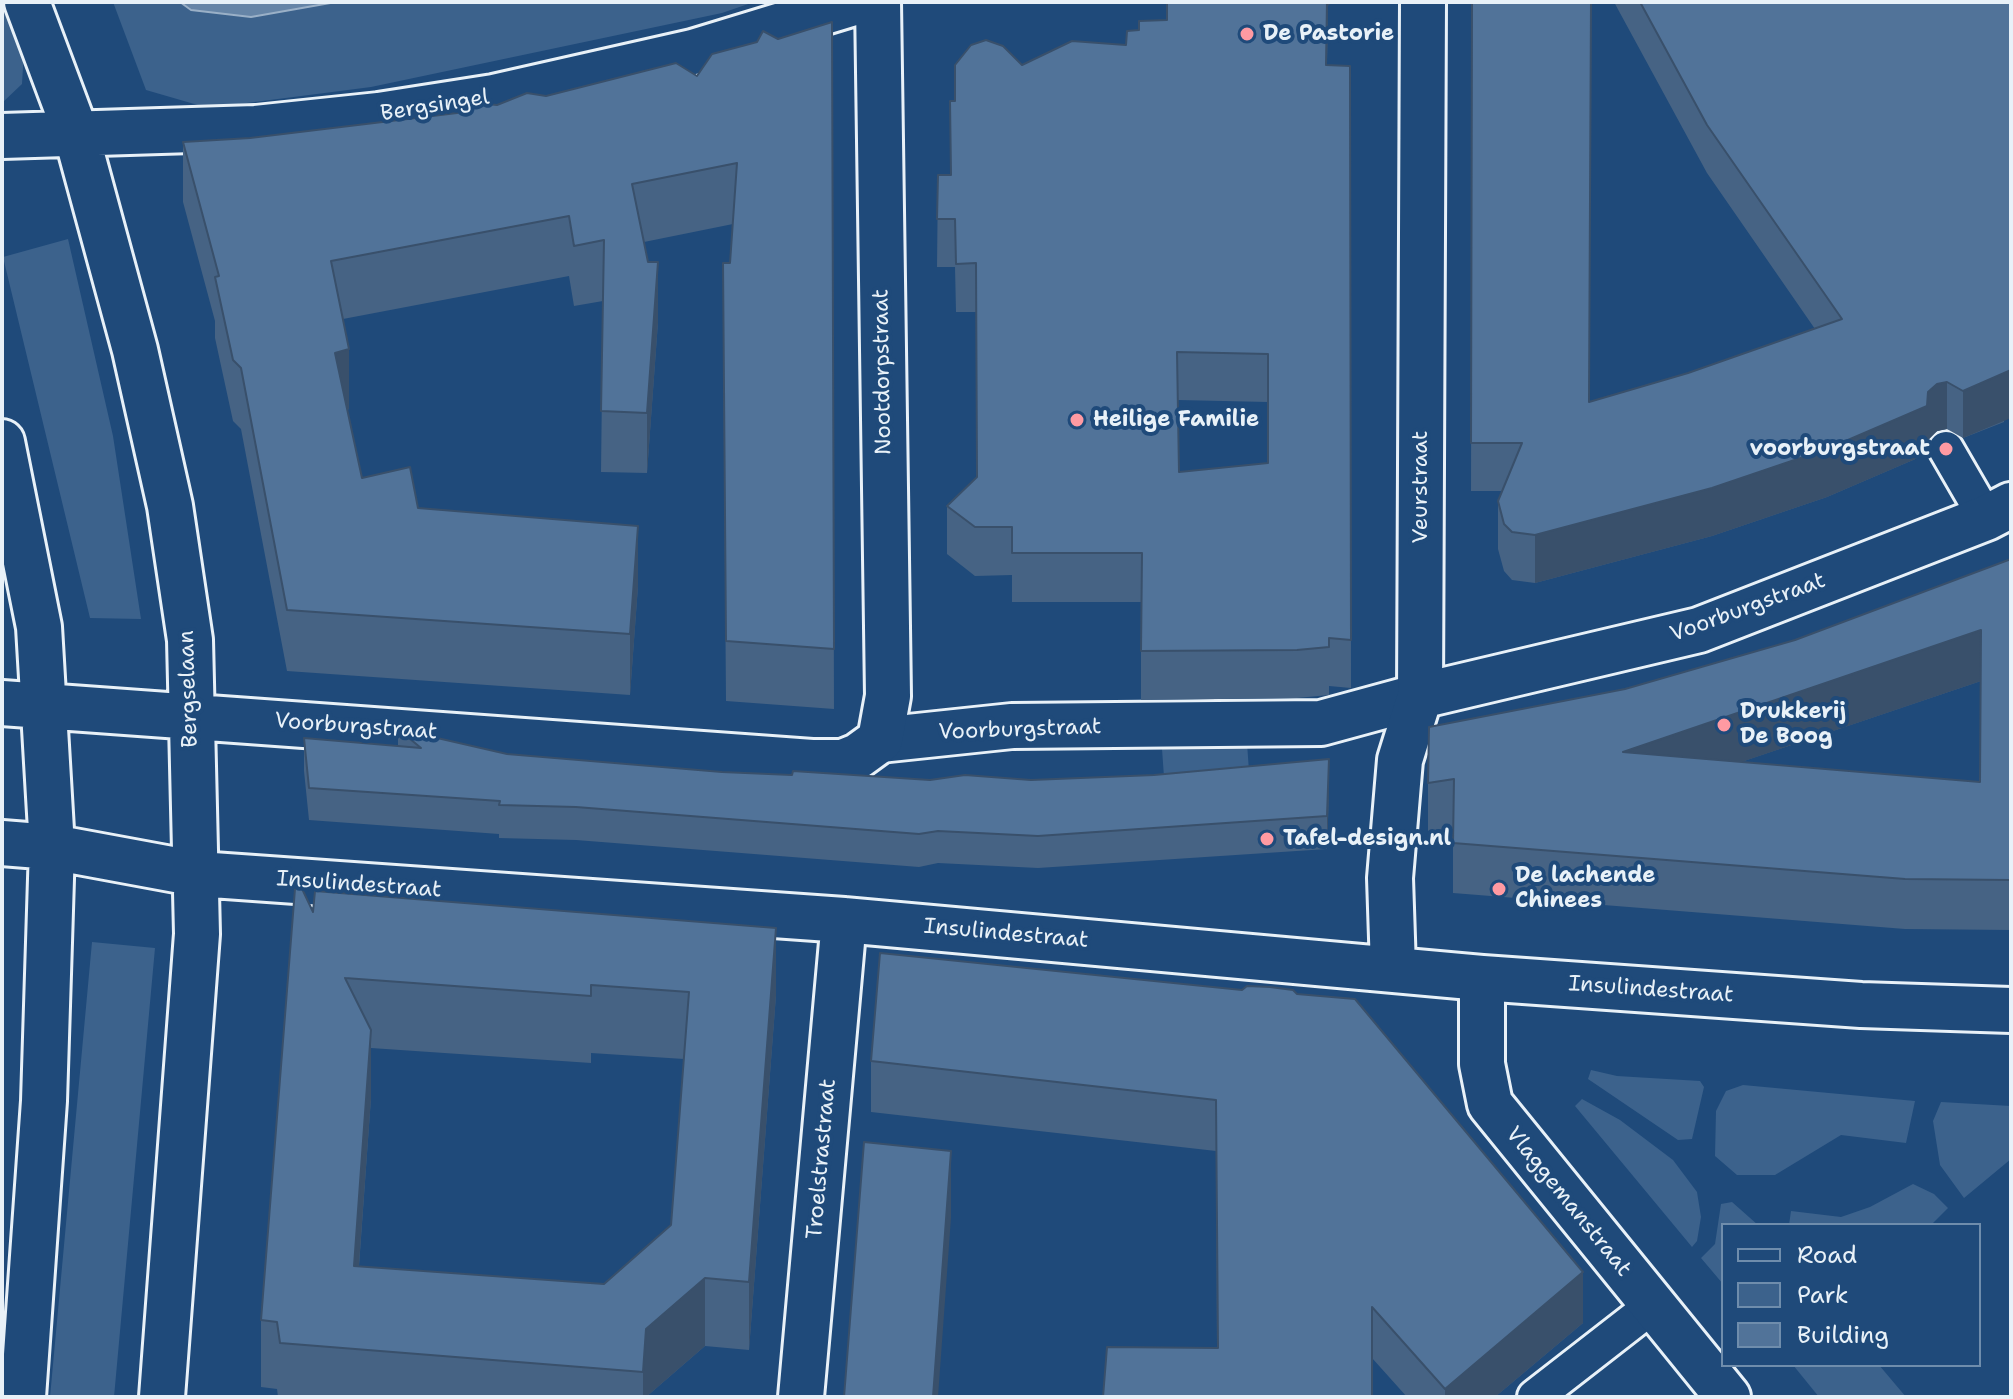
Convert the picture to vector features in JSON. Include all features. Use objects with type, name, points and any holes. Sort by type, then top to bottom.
[{"type":"street","name":"Bergselaan","points":[[27,2],[76,133],[135,350],[170,506],[190,640],[189,714],[198,874],[197,934],[162,1397]]},
{"type":"street","name":"Bergsingel","points":[[2,136],[256,128],[379,115],[494,97],[693,52],[857,2]]},
{"type":"street","name":"Nootdorpstraat","points":[[878,2],[888,696],[880,740]]},
{"type":"street","name":"Veurstraat","points":[[1393,968],[1390,878],[1400,760],[1420,696],[1423,2]]},
{"type":"street","points":[[2,442],[39,627],[22,705],[52,847],[44,1101],[23,1397]]},
{"type":"street","name":"Voorburgstraat","points":[[22,705],[189,714],[812,762],[843,762],[880,740],[1012,726],[1321,723],[1420,696],[1699,630],[1999,512]]},
{"type":"street","name":"Insulindestraat","points":[[2,843],[52,847],[198,874],[844,920],[1482,978],[1861,1005],[2011,1010]]},
{"type":"street","name":"Troelstrastraat","points":[[801,1397],[844,920]]},
{"type":"street","name":"Vlaggemanstraat","points":[[1482,978],[1482,1064],[1490,1104],[1728,1397]]},
{"type":"lane","points":[[1946,449],[1999,512]]},
{"type":"lane","points":[[1535,1397],[1652,1306]]},
{"type":"green space","points":[[2,2],[24,50],[22,84],[2,103]]},
{"type":"green space","points":[[113,2],[180,2],[191,10],[251,17],[336,2],[754,2],[722,13],[371,87],[208,108],[146,90]]},
{"type":"green space","points":[[68,239],[113,436],[141,619],[90,618],[3,257]]},
{"type":"green space","points":[[1247,743],[1250,785],[1165,791],[1162,749]]},
{"type":"green space","points":[[92,942],[155,948],[114,1397],[50,1397]]},
{"type":"green space","points":[[1591,1070],[1617,1076],[1700,1081],[1704,1087],[1692,1139],[1678,1140],[1588,1079]]},
{"type":"green space","points":[[1743,1085],[1915,1101],[1906,1143],[1841,1135],[1775,1175],[1737,1175],[1715,1156],[1716,1111],[1726,1091]]},
{"type":"green space","points":[[1582,1099],[1620,1120],[1673,1160],[1697,1192],[1701,1217],[1697,1241],[1692,1247],[1575,1106]]},
{"type":"green space","points":[[1941,1102],[2011,1106],[2011,1159],[1964,1198],[1940,1165],[1933,1121]]},
{"type":"green space","points":[[1913,1184],[1934,1194],[1948,1208],[1933,1223],[1789,1223],[1791,1211],[1841,1217],[1870,1207]]},
{"type":"green space","points":[[1732,1202],[1756,1223],[1721,1223],[1721,1282],[1701,1258],[1715,1244],[1721,1204]]},
{"type":"green space","points":[[1795,1367],[1881,1367],[1906,1397],[1819,1397]]},
{"type":"shaded area","points":[[180,2],[336,2],[251,17],[191,10]]},
{"type":"building","points":[[1167,2],[1327,2],[1326,65],[1350,66],[1351,640],[1329,638],[1329,647],[1141,651],[1142,553],[1012,553],[1012,527],[975,527],[947,506],[977,477],[976,263],[956,264],[955,219],[937,219],[938,175],[951,175],[950,101],[955,101],[955,65],[971,45],[986,40],[1003,46],[1022,65],[1072,41],[1126,45],[1127,31],[1139,30],[1139,21],[1167,20]],"holes":[[[1177,352],[1268,354],[1268,463],[1179,472]]]},
{"type":"building","points":[[1472,2],[1591,2],[1589,402],[1688,373],[1842,319],[1707,125],[1640,2],[2011,2],[2011,370],[1963,391],[1947,382],[1937,384],[1928,392],[1927,406],[1827,449],[1712,488],[1535,535],[1512,532],[1504,524],[1498,501],[1522,443],[1471,443]]},
{"type":"building","points":[[832,22],[834,649],[726,641],[723,263],[730,263],[737,163],[632,184],[648,262],[658,262],[647,413],[601,411],[604,240],[574,246],[569,216],[331,261],[349,349],[335,353],[362,478],[410,467],[418,508],[638,526],[630,634],[287,610],[241,368],[233,360],[215,277],[219,276],[183,142],[250,138],[457,113],[476,103],[497,105],[527,93],[546,96],[676,63],[697,76],[712,54],[757,42],[763,31],[778,39]]},
{"type":"building","points":[[2011,559],[2011,880],[1905,879],[1453,843],[1454,779],[1428,783],[1429,727],[1625,689],[1795,640]],"holes":[[[1981,630],[1980,782],[1623,752]]]},
{"type":"building","points":[[398,729],[507,754],[722,772],[792,775],[793,771],[930,780],[965,775],[1031,780],[1154,775],[1329,759],[1327,816],[1038,836],[938,831],[919,834],[576,807],[499,805],[500,801],[309,788],[304,738],[421,748]]},
{"type":"building","points":[[296,876],[313,912],[315,891],[776,928],[749,1282],[705,1278],[646,1329],[643,1372],[280,1343],[277,1322],[261,1320]],"holes":[[[345,978],[591,996],[591,985],[689,992],[671,1225],[604,1284],[354,1266],[371,1030]]]},
{"type":"building","points":[[880,953],[1242,990],[1247,986],[1270,987],[1293,990],[1297,994],[1355,999],[1583,1272],[1445,1389],[1372,1307],[1372,1397],[1103,1397],[1107,1347],[1218,1348],[1216,1100],[871,1061]]},
{"type":"building","points":[[864,1142],[951,1151],[933,1397],[844,1397]]},
{"type":"place","name":"De Pastorie","points":[[1247,34]]},
{"type":"place","name":"Heilige Familie","points":[[1077,420]]},
{"type":"place","name":"voorburgstraat","points":[[1946,449]]},
{"type":"place","name":"Drukkerij De Boog","points":[[1724,725]]},
{"type":"place","name":"Tafel-design.nl","points":[[1267,839]]},
{"type":"place","name":"De lachende Chinees","points":[[1499,889]]}]
